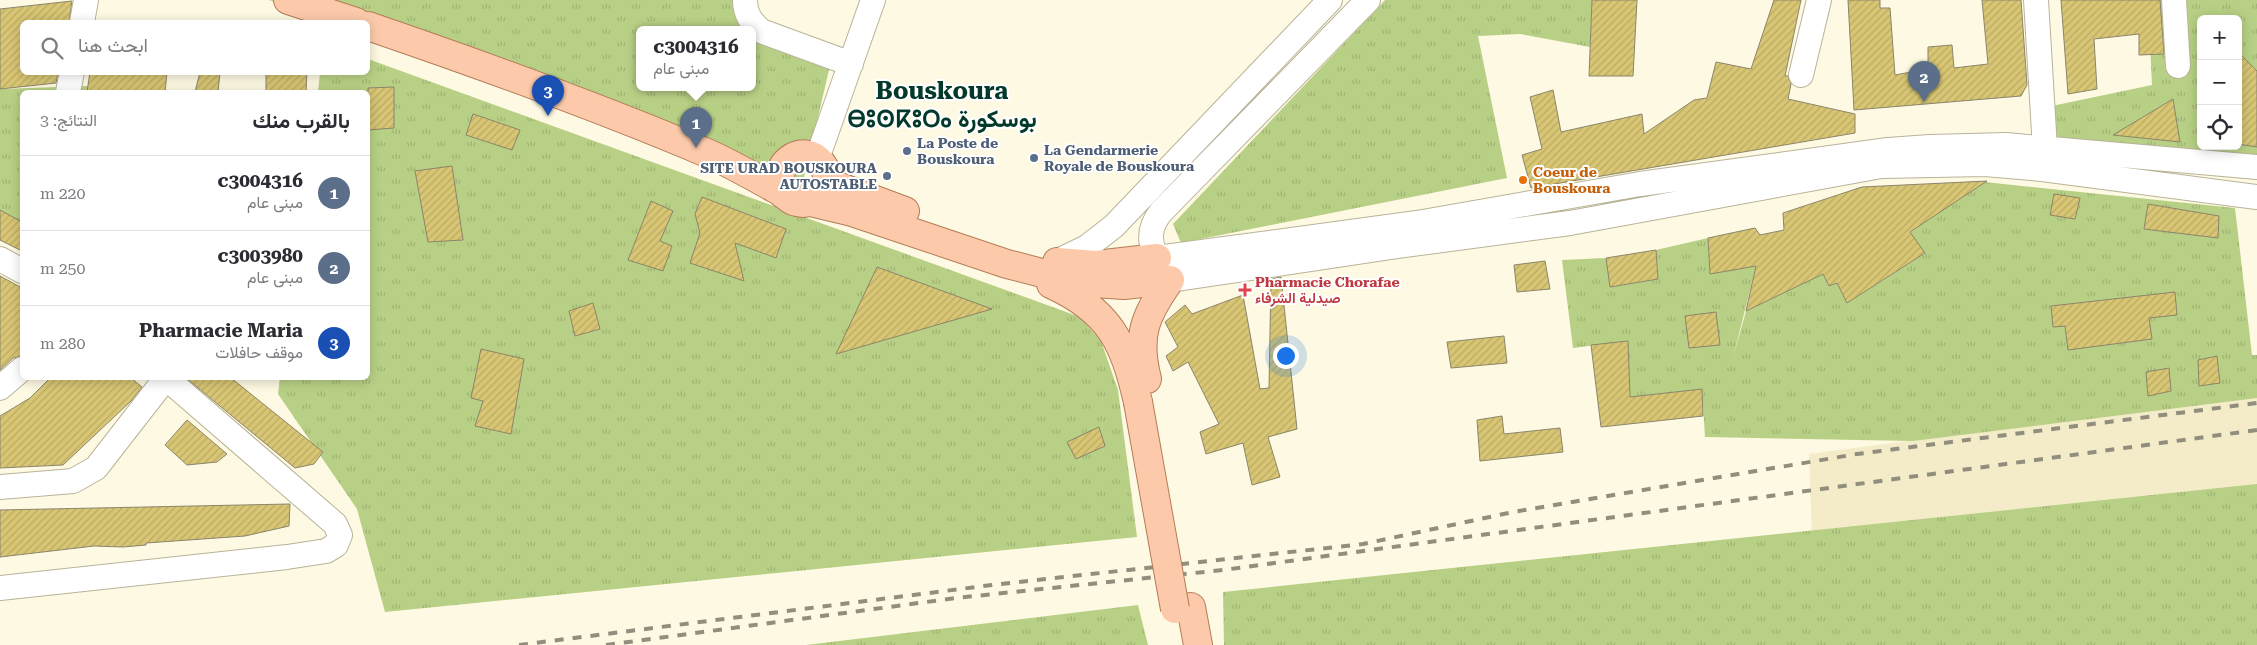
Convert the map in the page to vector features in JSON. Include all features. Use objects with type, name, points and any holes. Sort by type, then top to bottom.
[{"type":"main road","points":[[288,0],[350,20]]},
{"type":"main road","points":[[370,27],[554,93],[710,154],[795,202],[818,181]]},
{"type":"main road","points":[[710,154],[783,165]]},
{"type":"main road","points":[[783,194],[778,179],[783,165],[790,158],[808,155],[818,181],[860,215],[1007,264],[1060,278],[1093,284],[1124,285],[1163,269]]},
{"type":"main road","points":[[818,181],[1029,256],[1056,262],[1163,269]]},
{"type":"main road","points":[[1007,264],[1072,294],[1085,302],[1104,320],[1123,349],[1145,401]]},
{"type":"main road","points":[[1163,269],[1154,303],[1142,332],[1145,401],[1183,608],[1198,645]]},
{"type":"main road","points":[[1181,645],[1183,608]]},
{"type":"street","points":[[82,20],[86,0]]},
{"type":"street","points":[[745,0],[746,12],[761,31],[852,64]]},
{"type":"street","points":[[818,181],[852,64],[874,0]]},
{"type":"street","points":[[1056,262],[1087,247],[1125,215],[1330,0]]},
{"type":"street","points":[[1163,269],[1152,249],[1151,230],[1161,212],[1368,0]]},
{"type":"street","points":[[1801,75],[1819,0]]},
{"type":"street","points":[[2036,0],[2045,149]]},
{"type":"street","points":[[2174,0],[2178,66]]},
{"type":"street","points":[[68,90],[71,75]]},
{"type":"street","points":[[1163,269],[1631,186],[1848,154],[1930,147],[2006,146],[2257,168]]},
{"type":"street","points":[[1163,269],[1398,246],[1570,223],[1881,166],[1986,164],[2014,166],[2123,178],[2257,197]]},
{"type":"street","points":[[1125,215],[1151,230]]},
{"type":"street","points":[[0,259],[20,270]]},
{"type":"street","points":[[0,388],[20,371]]},
{"type":"street","points":[[0,487],[73,481],[96,468],[164,380]]},
{"type":"street","points":[[0,588],[287,557],[326,551],[336,545],[340,535],[335,524],[168,380]]},
{"type":"shaded area","points":[[2257,395],[2257,486],[1812,537],[1809,454]]},
{"type":"green space","points":[[269,0],[741,0],[741,21],[754,26],[636,26],[636,91],[756,91],[756,27],[832,57],[801,190],[370,36],[370,20],[325,20]]},
{"type":"green space","points":[[1385,0],[1592,0],[1590,47],[1520,34],[1478,36],[1507,178],[1181,243],[1173,224]]},
{"type":"green space","points":[[2148,0],[2257,0],[2257,159],[2049,136],[2047,107],[2152,85]]},
{"type":"green space","points":[[370,60],[1080,317],[1101,341],[1118,390],[1137,537],[385,612],[357,509],[278,394],[280,380],[370,380],[370,90],[318,90],[320,75],[370,75]]},
{"type":"green space","points":[[88,86],[87,90],[20,90],[20,225],[0,213],[0,89]]},
{"type":"green space","points":[[1975,181],[2235,208],[2252,355],[2257,355],[2257,398],[1913,441],[1705,437],[1702,390],[1630,397],[1628,341],[1573,348],[1562,260],[1606,258],[1611,287],[1658,279],[1656,250],[1708,238],[1710,274],[1756,266],[1733,358],[1746,311],[1823,274],[1829,286],[1837,283],[1847,303],[1924,254],[1910,232],[1975,189]]},
{"type":"green space","points":[[2257,484],[2257,645],[1224,645],[1223,592]]},
{"type":"green space","points":[[1138,605],[1148,645],[806,645]]},
{"type":"building","points":[[1592,0],[1637,0],[1633,76],[1589,76]]},
{"type":"building","points":[[1774,0],[1801,0],[1785,76],[1788,76],[1791,84],[1788,99],[1855,114],[1855,133],[1531,188],[1522,155],[1542,149],[1530,97],[1553,90],[1561,132],[1642,114],[1644,134],[1694,100],[1707,98],[1716,62],[1751,69]]},
{"type":"building","points":[[1848,0],[1880,0],[1880,8],[1890,8],[1895,75],[1928,69],[1928,47],[1952,45],[1954,68],[1988,64],[1982,0],[2021,0],[2027,85],[2021,96],[1854,110]]},
{"type":"building","points":[[2061,0],[2160,0],[2164,54],[2139,55],[2139,34],[2094,39],[2097,89],[2068,94]]},
{"type":"building","points":[[72,1],[69,20],[20,20],[20,75],[57,75],[56,83],[0,89],[0,9]]},
{"type":"building","points":[[2242,56],[2257,71],[2257,147],[2242,145]]},
{"type":"building","points":[[90,75],[167,75],[165,90],[87,90]]},
{"type":"building","points":[[199,75],[220,75],[218,90],[196,90]]},
{"type":"building","points":[[266,75],[307,75],[306,90],[266,90]]},
{"type":"building","points":[[394,87],[394,128],[370,130],[370,90],[368,88]]},
{"type":"building","points":[[2173,99],[2180,142],[2113,135]]},
{"type":"building","points":[[473,114],[520,130],[512,150],[466,135]]},
{"type":"building","points":[[452,166],[463,240],[428,242],[415,171]]},
{"type":"building","points":[[1987,181],[1910,232],[1925,253],[1847,303],[1837,283],[1829,286],[1823,274],[1746,311],[1756,266],[1710,274],[1708,238],[1755,228],[1760,235],[1784,230],[1783,213],[1862,187]]},
{"type":"building","points":[[2054,194],[2080,198],[2075,219],[2050,215]]},
{"type":"building","points":[[702,197],[786,229],[776,258],[735,243],[744,281],[690,263],[700,233],[695,214]]},
{"type":"building","points":[[651,201],[673,211],[660,241],[672,246],[663,271],[628,260]]},
{"type":"building","points":[[2148,204],[2219,216],[2218,238],[2144,229]]},
{"type":"building","points":[[0,210],[20,221],[20,250],[0,240]]},
{"type":"building","points":[[1656,250],[1658,279],[1610,287],[1606,258]]},
{"type":"building","points":[[1545,261],[1550,289],[1517,292],[1514,265]]},
{"type":"building","points":[[877,267],[992,309],[836,354]]},
{"type":"building","points":[[0,276],[20,287],[20,356],[13,358],[0,370]]},
{"type":"building","points":[[1281,277],[1297,429],[1268,437],[1280,477],[1252,485],[1243,443],[1206,454],[1200,432],[1219,424],[1188,362],[1173,371],[1166,356],[1178,347],[1165,322],[1185,305],[1192,314],[1243,295],[1260,389],[1269,388],[1271,279]]},
{"type":"building","points":[[2175,292],[2177,315],[2149,318],[2152,339],[2068,350],[2065,326],[2053,327],[2051,306]]},
{"type":"building","points":[[593,303],[600,329],[575,336],[569,311]]},
{"type":"building","points":[[1716,312],[1720,345],[1689,348],[1685,316]]},
{"type":"building","points":[[1504,336],[1507,363],[1451,368],[1447,342]]},
{"type":"building","points":[[1628,341],[1630,397],[1702,389],[1703,416],[1601,427],[1591,345]]},
{"type":"building","points":[[481,349],[524,359],[511,434],[475,426],[483,401],[471,398]]},
{"type":"building","points":[[2217,356],[2220,383],[2199,386],[2198,360]]},
{"type":"building","points":[[2169,368],[2171,391],[2148,396],[2146,372]]},
{"type":"building","points":[[48,380],[133,380],[142,387],[131,401],[63,465],[0,468],[0,416],[30,398]]},
{"type":"building","points":[[188,380],[233,380],[323,452],[314,464],[295,468]]},
{"type":"building","points":[[1502,416],[1504,434],[1560,428],[1563,452],[1480,461],[1477,420]]},
{"type":"building","points":[[187,420],[227,454],[217,462],[187,465],[165,445]]},
{"type":"building","points":[[1099,427],[1105,446],[1076,459],[1067,442]]},
{"type":"building","points":[[290,504],[289,526],[245,536],[146,543],[146,545],[123,547],[94,546],[0,557],[0,510]]},
{"type":"railway","points":[[519,645],[992,585],[1363,544],[1513,512],[1857,454],[2257,403]]},
{"type":"railway","points":[[606,645],[956,598],[1223,570],[2257,430]]},
{"type":"place","name":"c3003980","points":[[1924,102]]},
{"type":"place","name":"Pharmacie Maria","points":[[548,116]]},
{"type":"place","name":"c3004316","points":[[696,148]]},
{"type":"place","name":"La Poste de Bouskoura","points":[[907,151]]},
{"type":"place","name":"La Gendarmerie Royale de Bouskoura","points":[[1034,158]]},
{"type":"place","name":"SITE URAD BOUSKOURA AUTOSTABLE","points":[[887,176]]},
{"type":"place","name":"Coeur de Bouskoura","points":[[1523,180]]},
{"type":"place","name":"Pharmacie Chorafae صيدلية الشرفاء","points":[[1245,290]]},
{"type":"district","name":"Bouskoura ⴱⵓⵙⴽⵓⵔⴰ بوسكورة","points":[[942,105]]}]
